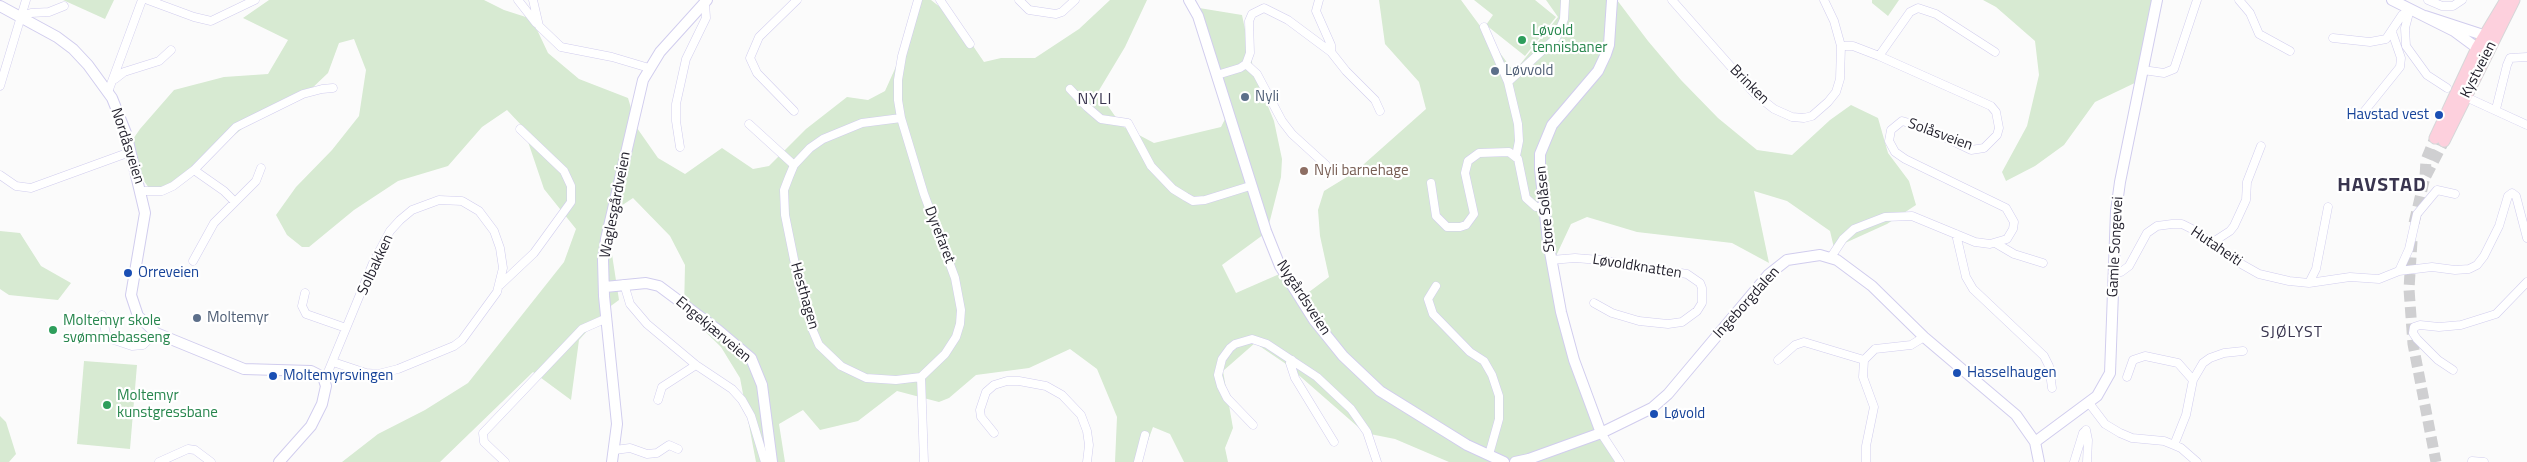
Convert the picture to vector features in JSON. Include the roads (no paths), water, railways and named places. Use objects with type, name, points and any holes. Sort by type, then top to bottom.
[{"type":"main road","name":"Nygårdsveien","points":[[1188,0],[1198,16],[1250,186],[1280,266],[1314,320],[1343,356],[1380,391],[1502,462]]},
{"type":"main road","name":"Store Solåsen","points":[[1601,433],[1567,334],[1551,260],[1543,207],[1540,169],[1544,140],[1552,125],[1598,70],[1609,45],[1612,0]]},
{"type":"main road","name":"Gamle Songevei","points":[[2035,442],[2088,403],[2103,389],[2110,373],[2116,211],[2120,182],[2157,0]]},
{"type":"main road","points":[[2392,0],[2454,32],[2477,48],[2490,47],[2484,36],[2471,30],[2425,16]]},
{"type":"main road","name":"Kystveien","points":[[2506,0],[2477,48],[2439,139],[2514,0]]},
{"type":"main road","name":"Waglesgårdveien","points":[[612,462],[615,450],[616,401],[602,260],[606,239],[643,80],[649,68],[673,36],[706,1]]},
{"type":"main road","name":"Nordåsveien","points":[[0,6],[21,16],[72,49],[88,65],[108,92],[121,120],[142,191],[145,213],[131,295],[134,309],[145,324],[156,332]]},
{"type":"main road","name":"Ingeborgdalen","points":[[1515,462],[1529,459],[1601,433],[1634,419],[1668,394],[1773,271],[1787,260],[1820,255],[1831,257],[1850,268],[1872,286],[1924,337],[2016,415],[2035,442]]},
{"type":"main road","name":"Engekjærveien","points":[[605,286],[646,283],[659,286],[718,330],[751,358],[762,385],[772,462]]},
{"type":"main road","points":[[156,332],[244,369],[311,371],[323,377],[326,386],[322,404],[299,441],[279,462]]},
{"type":"main road","points":[[2035,442],[2039,462]]},
{"type":"street","points":[[0,86],[26,0]]},
{"type":"street","points":[[108,92],[142,0]]},
{"type":"street","points":[[148,0],[194,17],[212,21],[255,0]]},
{"type":"street","points":[[518,0],[539,26],[561,47],[612,57],[649,68]]},
{"type":"street","points":[[533,0],[539,26]]},
{"type":"street","points":[[794,111],[757,73],[750,58],[751,51],[759,37],[797,0]]},
{"type":"street","name":"Dyrefaret","points":[[918,0],[902,56],[898,80],[901,118],[924,194],[955,278],[961,310],[960,324],[956,337],[945,354],[921,377]]},
{"type":"street","points":[[940,0],[970,44]]},
{"type":"street","points":[[1019,0],[1029,10],[1056,14],[1062,12],[1075,0]]},
{"type":"street","points":[[1217,75],[1240,68],[1246,64],[1250,53],[1249,21],[1252,14],[1264,8],[1267,0]]},
{"type":"street","points":[[1318,0],[1316,11],[1331,45],[1331,52]]},
{"type":"street","points":[[1508,82],[1520,73],[1560,32],[1565,13],[1565,0]]},
{"type":"street","name":"Brinken","points":[[1672,0],[1755,94],[1774,109],[1792,117],[1812,116],[1820,110],[1836,92],[1840,79],[1841,46],[1834,21],[1824,0]]},
{"type":"street","points":[[2143,70],[2164,73],[2174,69],[2197,0]]},
{"type":"street","points":[[2239,0],[2250,13],[2259,34],[2290,51]]},
{"type":"street","points":[[2428,0],[2442,6],[2453,6],[2462,0]]},
{"type":"street","name":"Waglesgårdveien","points":[[680,147],[676,121],[676,104],[686,59],[706,18],[706,1]]},
{"type":"street","points":[[21,16],[31,13],[49,12],[64,6]]},
{"type":"street","points":[[1264,8],[1288,20],[1331,52],[1376,100],[1380,110]]},
{"type":"street","points":[[1879,56],[1910,12],[1918,8],[1936,14],[1996,52]]},
{"type":"street","points":[[2332,38],[2370,42],[2386,39],[2402,15],[2410,9]]},
{"type":"street","name":"Kystveien","points":[[2410,9],[2405,28],[2406,46],[2426,75],[2447,88]]},
{"type":"street","points":[[1484,27],[1508,82],[1518,124],[1520,142],[1516,156],[1526,198],[1536,207],[1543,207]]},
{"type":"street","points":[[2363,112],[2400,66],[2401,58],[2392,32]]},
{"type":"street","name":"Solåsveien","points":[[1841,46],[1853,46],[1879,56],[1984,102],[1996,112],[1999,122],[1997,135],[1989,145],[1978,150],[1971,150],[1923,127],[1902,121],[1891,130],[1889,141],[1895,152],[1905,159],[2006,208],[2012,216],[2013,229],[2007,239],[1997,244]]},
{"type":"street","points":[[113,80],[124,72],[159,61],[171,50]]},
{"type":"street","points":[[2496,109],[2506,65],[2512,58],[2527,57]]},
{"type":"street","points":[[1246,64],[1258,74],[1287,128],[1326,165]]},
{"type":"street","points":[[142,191],[162,192],[194,170],[236,128],[303,94],[333,88]]},
{"type":"street","points":[[1070,89],[1101,119],[1128,123],[1151,166],[1173,189],[1186,198],[1193,201],[1205,200],[1250,186]]},
{"type":"street","name":"Kystveien","points":[[2468,98],[2496,109],[2527,125]]},
{"type":"street","name":"Hesthagen","points":[[901,118],[862,123],[845,129],[810,148],[794,165],[784,190],[785,215],[799,284],[819,345],[841,366],[866,378],[896,380],[921,377]]},
{"type":"street","points":[[750,124],[794,165]]},
{"type":"street","name":"Solbakken","points":[[500,285],[534,253],[571,202],[571,186],[564,170],[520,129]]},
{"type":"street","points":[[2210,244],[2230,231],[2234,226],[2246,200],[2247,182],[2261,146]]},
{"type":"street","points":[[1431,183],[1436,216],[1447,227],[1460,227],[1466,225],[1474,214],[1464,173],[1468,161],[1479,153],[1494,151],[1509,152],[1516,156]]},
{"type":"street","points":[[0,175],[16,186],[31,188],[130,152]]},
{"type":"street","points":[[192,261],[214,223],[256,181],[261,168]]},
{"type":"street","points":[[194,170],[224,191],[235,202]]},
{"type":"street","points":[[2398,271],[2409,249],[2417,214],[2438,190],[2455,194]]},
{"type":"street","name":"Hutaheiti","points":[[2115,272],[2125,270],[2147,234],[2157,226],[2182,224],[2236,262],[2259,274],[2288,281],[2310,283],[2350,277],[2379,279],[2398,271],[2426,267],[2462,270],[2477,265],[2499,226],[2508,196],[2512,193],[2516,196],[2527,238]]},
{"type":"street","name":"Solbakken","points":[[323,377],[333,362],[373,263],[390,231],[412,210],[439,200],[462,201],[479,211],[487,219],[500,248],[503,268],[497,292],[471,331],[454,346],[398,370],[378,374],[366,373],[333,362]]},
{"type":"street","points":[[2310,283],[2316,270],[2328,207]]},
{"type":"street","points":[[1831,257],[1843,239],[1854,230],[1885,217],[1912,216],[1975,242],[1997,244],[2014,254],[2043,263]]},
{"type":"street","points":[[1956,234],[1966,277],[1972,289],[2044,356],[2049,366],[2052,388]]},
{"type":"street","name":"Løvoldknatten","points":[[1551,260],[1575,258],[1600,260],[1687,274],[1700,283],[1702,288],[1702,303],[1697,311],[1682,322],[1668,324],[1639,321],[1612,313],[1594,303]]},
{"type":"street","points":[[2453,370],[2438,360],[2417,339],[2413,333],[2414,327],[2420,325],[2439,327],[2461,325],[2496,314],[2527,282]]},
{"type":"street","points":[[624,284],[630,304],[640,317],[696,365],[726,384],[742,400],[751,416],[765,462]]},
{"type":"street","points":[[1436,286],[1428,299],[1433,314],[1470,352],[1484,361],[1492,375],[1499,396],[1499,419],[1490,451],[1486,454]]},
{"type":"street","points":[[305,293],[302,306],[306,314],[346,328]]},
{"type":"street","points":[[102,315],[106,334],[111,339],[132,346],[143,345],[156,332]]},
{"type":"street","points":[[505,462],[484,442],[483,433],[582,329],[607,318]]},
{"type":"street","points":[[1866,462],[1866,446],[1874,407],[1863,377],[1864,360],[1875,349],[1911,344],[1924,337]]},
{"type":"street","points":[[1253,425],[1227,398],[1218,375],[1222,359],[1235,344],[1252,339],[1267,344],[1317,377],[1351,409],[1367,432],[1377,462]]},
{"type":"street","points":[[1778,360],[1795,346],[1804,342],[1864,360]]},
{"type":"street","points":[[2174,445],[2186,415],[2193,380],[2203,363],[2210,358],[2224,353],[2244,351]]},
{"type":"street","points":[[2127,377],[2133,360],[2146,356],[2178,363],[2193,380]]},
{"type":"street","points":[[1292,360],[1290,363],[1296,378],[1334,442]]},
{"type":"street","points":[[658,400],[662,387],[676,376],[696,365]]},
{"type":"street","points":[[921,377],[924,462]]},
{"type":"street","points":[[994,433],[981,417],[980,410],[986,392],[994,385],[1007,380],[1046,386],[1062,395],[1081,415],[1087,431],[1089,446],[1087,462]]},
{"type":"street","points":[[2088,403],[2105,424],[2120,433],[2132,438],[2164,441],[2181,448],[2197,462]]},
{"type":"street","points":[[2074,462],[2084,430],[2088,432],[2088,462]]},
{"type":"street","points":[[1601,433],[1620,462]]},
{"type":"street","points":[[1138,462],[1145,435]]},
{"type":"street","points":[[615,450],[630,448],[648,454],[657,453],[669,445],[678,449]]},
{"type":"street","points":[[158,462],[188,448],[195,450],[211,462]]},
{"type":"street","points":[[2472,461],[2484,462]]},
{"type":"tunnel","points":[[2414,223],[2425,177],[2426,160],[2435,138]]},
{"type":"tunnel","points":[[2426,176],[2444,141]]},
{"type":"tunnel","points":[[2412,241],[2409,289],[2413,344],[2436,462]]},
{"type":"place","name":"Løvold tennisbaner","points":[[1522,40]]},
{"type":"place","name":"Løvvold","points":[[1495,71]]},
{"type":"place","name":"Nyli","points":[[1245,97]]},
{"type":"place","name":"Havstad vest","points":[[2439,115]]},
{"type":"place","name":"Nyli barnehage","points":[[1304,171]]},
{"type":"place","name":"Orreveien","points":[[128,273]]},
{"type":"place","name":"Moltemyr","points":[[197,318]]},
{"type":"place","name":"Moltemyr skole svømmebasseng","points":[[53,330]]},
{"type":"place","name":"Hasselhaugen","points":[[1957,373]]},
{"type":"place","name":"Moltemyrsvingen","points":[[273,376]]},
{"type":"place","name":"Moltemyr kunstgressbane","points":[[107,405]]},
{"type":"place","name":"Løvold","points":[[1654,414]]},
{"type":"district","name":"NYLI","points":[[1095,100]]},
{"type":"district","name":"HAVSTAD","points":[[2382,186]]},
{"type":"district","name":"SJØLYST","points":[[2292,333]]}]
